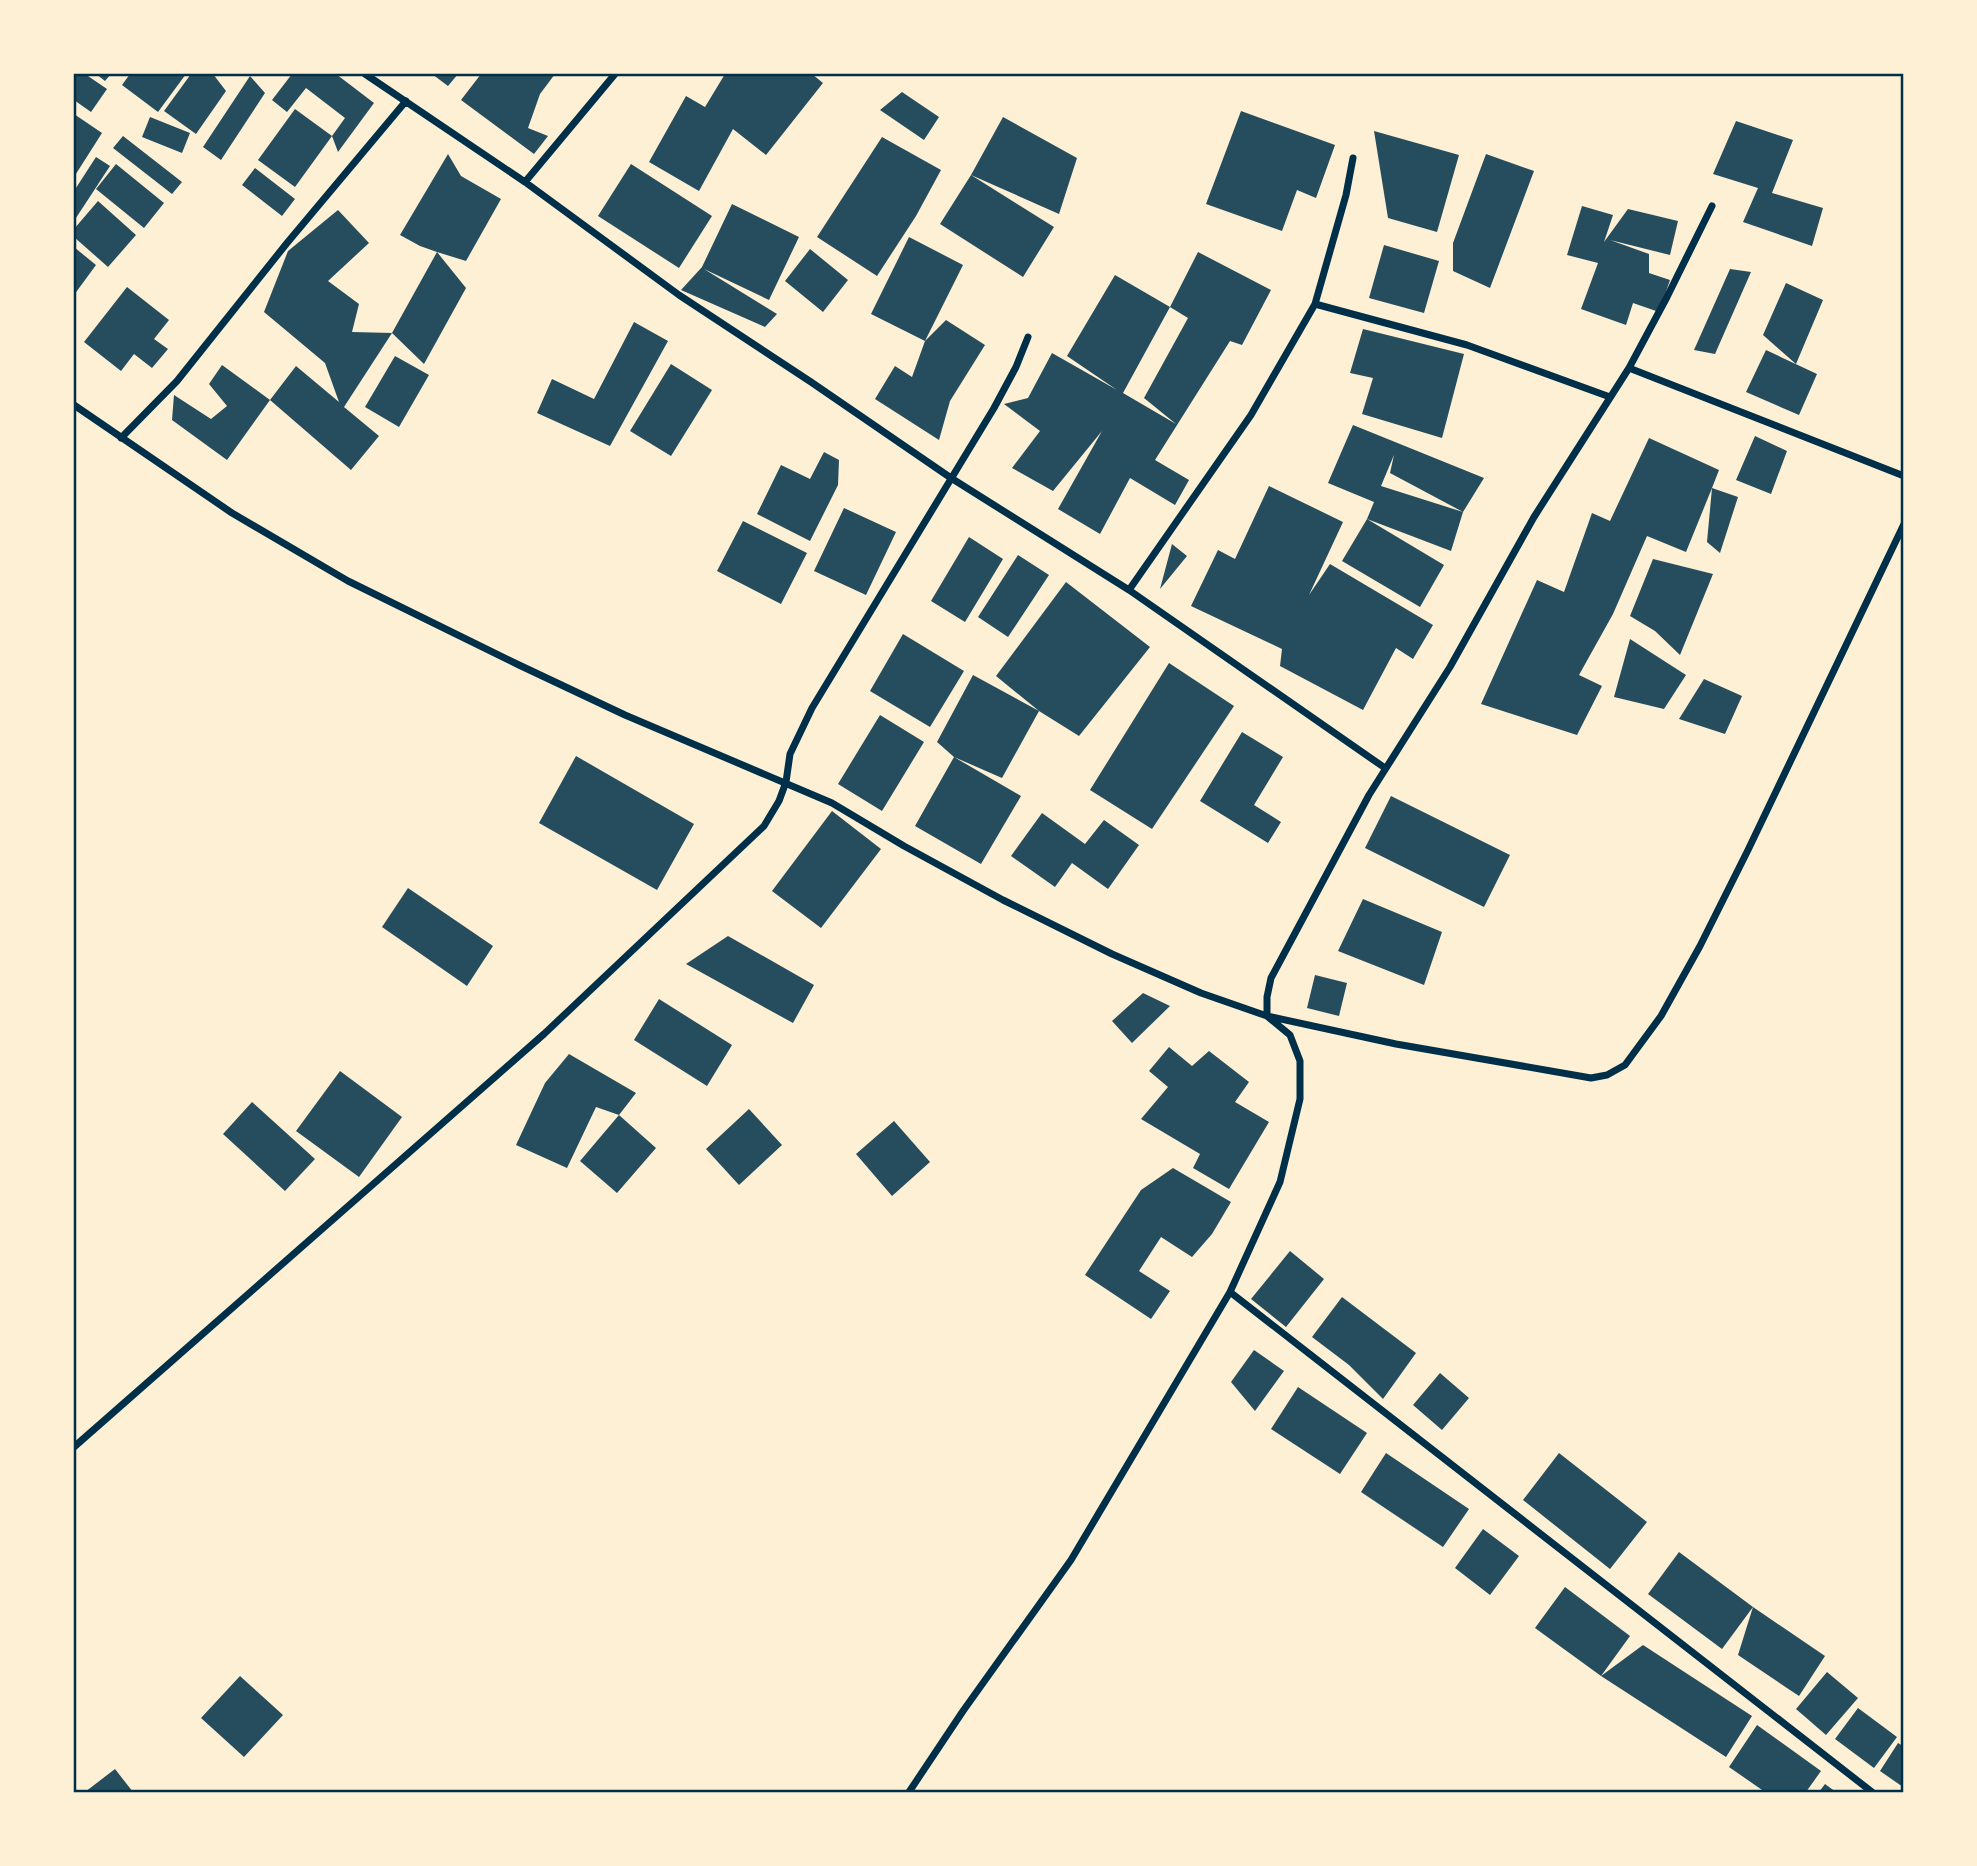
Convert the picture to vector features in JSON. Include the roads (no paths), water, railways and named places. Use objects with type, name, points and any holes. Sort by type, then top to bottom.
[{"type":"street","points":[[365,74],[525,182],[679,295],[951,478],[1129,590],[1385,768]]},
{"type":"street","points":[[525,182],[615,74]]},
{"type":"street","points":[[121,438],[177,381],[287,243],[406,101]]},
{"type":"street","points":[[1129,590],[1251,415],[1315,304],[1346,195],[1353,158]]},
{"type":"street","points":[[1267,1016],[1271,978],[1385,768],[1450,667],[1534,517],[1629,368],[1712,206]]},
{"type":"street","points":[[1315,304],[1467,345],[1610,397]]},
{"type":"street","points":[[74,1447],[544,1034],[764,826],[779,801],[786,782],[790,754],[812,708],[994,408],[1016,367],[1028,337]]},
{"type":"street","points":[[1629,368],[1903,477]]},
{"type":"street","points":[[74,405],[232,513],[348,581],[614,709],[832,803],[959,876],[1112,954],[1201,993],[1267,1016],[1396,1044],[1591,1079],[1607,1075],[1625,1065],[1661,1016],[1700,946],[1903,524]]},
{"type":"street","points":[[909,1793],[963,1711],[1071,1560],[1230,1292],[1280,1182],[1300,1099],[1300,1061],[1294,1043],[1290,1035],[1267,1016]]},
{"type":"street","points":[[1230,1292],[1872,1793]]}]
